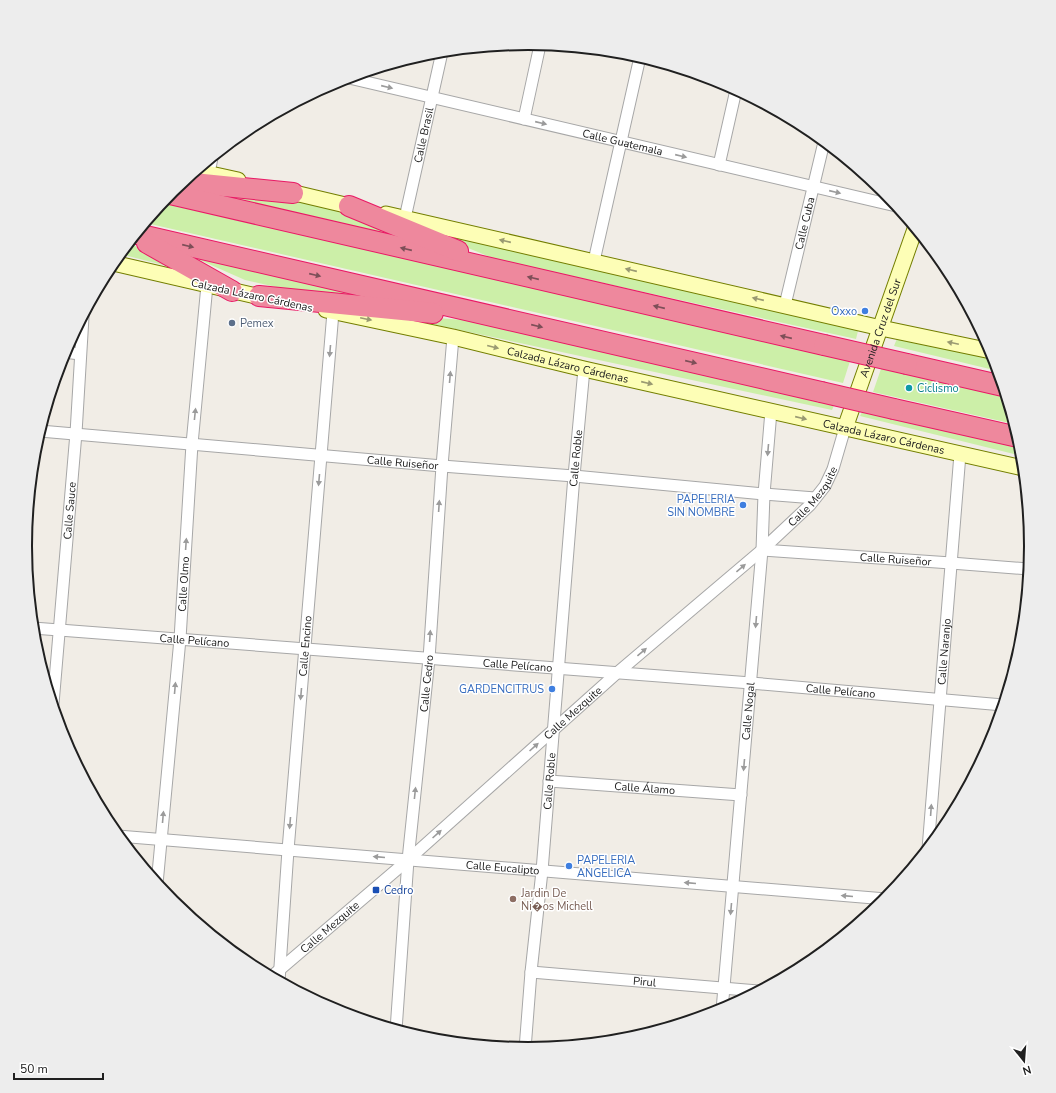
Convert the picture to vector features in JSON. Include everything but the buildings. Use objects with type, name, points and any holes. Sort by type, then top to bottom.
[{"type":"highway","points":[[191,183],[293,193]]},
{"type":"highway","points":[[177,196],[997,385]]},
{"type":"highway","points":[[349,206],[510,273]]},
{"type":"highway","points":[[140,237],[513,320],[1011,435]]},
{"type":"highway","points":[[140,238],[232,291]]},
{"type":"highway","points":[[259,296],[513,320]]},
{"type":"main road","points":[[203,172],[881,328],[983,349]]},
{"type":"main road","name":"Avenida Cruz del Sur","points":[[845,428],[913,234]]},
{"type":"main road","name":"Calzada Lázaro Cárdenas","points":[[120,265],[232,291],[454,337],[584,369],[1017,467]]},
{"type":"street","points":[[524,119],[539,51]]},
{"type":"street","name":"Calle Brasil","points":[[405,218],[441,59]]},
{"type":"street","points":[[594,261],[639,63]]},
{"type":"street","name":"Calle Guatemala","points":[[359,80],[886,204]]},
{"type":"street","points":[[719,165],[735,96]]},
{"type":"street","name":"Calle Cuba","points":[[785,305],[823,148]]},
{"type":"street","name":"Calle Olmo","points":[[158,877],[180,638],[192,444],[207,285]]},
{"type":"street","name":"Calle Encino","points":[[277,974],[333,312]]},
{"type":"street","name":"Calle Sauce","points":[[54,692],[76,433],[82,329]]},
{"type":"street","name":"Calle Cedro","points":[[396,1025],[408,860],[429,659],[442,466],[454,337]]},
{"type":"street","points":[[72,353],[80,354]]},
{"type":"street","name":"Calle Roble","points":[[526,1042],[531,972],[542,871],[584,369]]},
{"type":"street","name":"Calle Nogal","points":[[723,1003],[762,550],[764,494],[771,412]]},
{"type":"street","name":"Calle Mezquite","points":[[278,975],[617,673],[762,550],[810,505],[825,486],[833,469],[845,428]]},
{"type":"street","name":"Calle Ruiseñor","points":[[46,431],[815,498]]},
{"type":"street","name":"Calle Naranjo","points":[[929,838],[960,454]]},
{"type":"street","name":"Calle Ruiseñor","points":[[762,550],[1023,569]]},
{"type":"street","name":"Calle Pelícano","points":[[39,628],[180,638],[429,659],[751,683],[998,705]]},
{"type":"street","name":"Calle Álamo","points":[[549,781],[741,795]]},
{"type":"street","name":"Calle Eucalipto","points":[[126,837],[878,898]]},
{"type":"street","name":"Pirul","points":[[531,972],[748,990]]},
{"type":"green space","points":[[187,187],[297,197],[343,208],[429,246]]},
{"type":"green space","points":[[169,205],[850,361],[843,383],[151,224]]},
{"type":"green space","points":[[407,223],[859,327],[856,339],[495,259]]},
{"type":"green space","points":[[134,245],[171,267],[127,256]]},
{"type":"green space","points":[[168,246],[404,301],[325,298],[245,280]]},
{"type":"green space","points":[[385,314],[515,324],[835,403],[832,410]]},
{"type":"green space","points":[[898,336],[986,356],[991,369],[894,346]]},
{"type":"green space","points":[[882,366],[1000,394],[1008,423],[873,392]]},
{"type":"green space","points":[[864,408],[1012,440],[1015,454],[860,416]]},
{"type":"place","name":"Oxxo","points":[[865,311]]},
{"type":"place","name":"Pemex","points":[[232,323]]},
{"type":"place","name":"Ciclismo","points":[[909,388]]},
{"type":"place","name":"PAPELERIA SIN NOMBRE","points":[[743,505]]},
{"type":"place","name":"GARDENCITRUS","points":[[552,689]]},
{"type":"place","name":"PAPELERIA ANGELICA","points":[[569,866]]},
{"type":"place","name":"Cedro","points":[[376,890]]},
{"type":"place","name":"Jardin De Ni�os Michell","points":[[513,899]]}]
